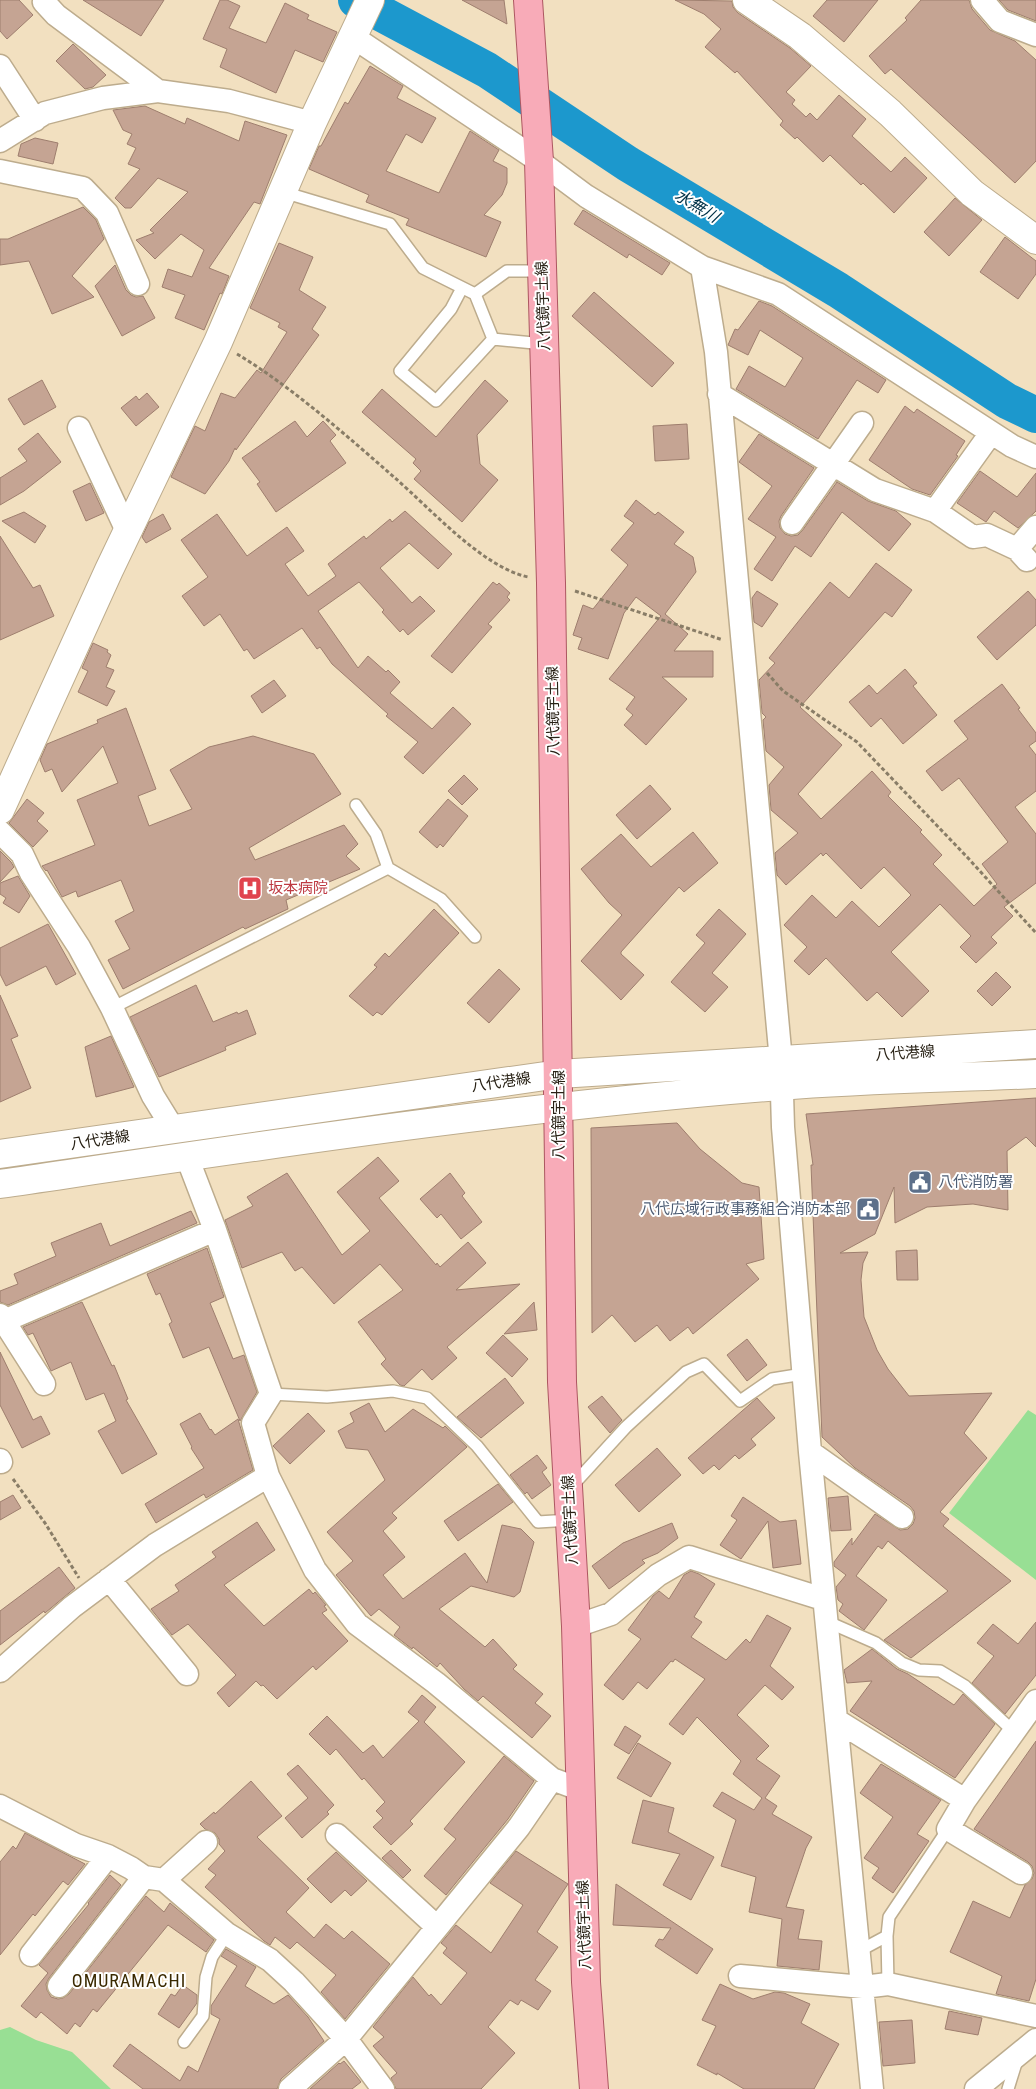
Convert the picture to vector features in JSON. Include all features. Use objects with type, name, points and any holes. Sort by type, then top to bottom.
[{"type":"main road","points":[[0,810],[218,342],[312,123],[370,0]]},
{"type":"main road","name":"八代鏡宇土線","points":[[528,0],[539,151],[551,583],[562,1382],[576,1626],[579,1789],[586,1982],[594,2089]]},
{"type":"main road","points":[[747,0],[800,36],[890,113],[972,193],[1036,240]]},
{"type":"main road","name":"八代港線","points":[[0,1184],[559,1107],[781,1073],[1036,1044]]},
{"type":"main road","name":"八代港線","points":[[0,1154],[559,1074],[1036,1074]]},
{"type":"street","points":[[45,0],[44,2],[56,15],[158,91]]},
{"type":"street","points":[[982,0],[1000,21],[1036,35]]},
{"type":"street","points":[[356,31],[539,151],[586,196],[702,267],[778,294],[991,433],[1012,446],[1036,457]]},
{"type":"street","points":[[0,66],[35,120]]},
{"type":"street","points":[[0,141],[45,113],[103,98],[158,91],[229,101],[312,123]]},
{"type":"street","points":[[0,172],[83,188],[107,213],[138,284]]},
{"type":"street","points":[[702,267],[716,352],[781,1073],[782,1128],[810,1452],[872,2089]]},
{"type":"street","points":[[719,394],[876,490],[935,511],[973,537],[987,535],[1022,555],[1036,527]]},
{"type":"street","points":[[792,523],[862,423]]},
{"type":"street","points":[[79,428],[128,532]]},
{"type":"street","points":[[935,511],[991,433]]},
{"type":"street","points":[[0,832],[22,854],[31,874],[79,947],[112,1008],[154,1096],[174,1130]]},
{"type":"street","points":[[187,1157],[215,1230],[271,1394],[254,1423],[268,1476],[315,1570],[357,1624],[436,1683],[552,1779],[579,1789]]},
{"type":"street","points":[[44,1384],[1,1319],[215,1230]]},
{"type":"street","points":[[810,1452],[902,1517]]},
{"type":"street","points":[[0,1670],[72,1607],[155,1545],[268,1476]]},
{"type":"street","points":[[576,1626],[610,1614],[658,1575],[689,1557],[824,1599]]},
{"type":"street","points":[[110,1579],[187,1674]]},
{"type":"street","points":[[1021,1873],[948,1829],[1013,1730],[1036,1701]]},
{"type":"street","points":[[836,1720],[966,1800]]},
{"type":"street","points":[[290,2089],[346,2039],[436,1926],[519,1827],[552,1779]]},
{"type":"street","points":[[0,1806],[76,1845],[108,1856],[154,1879],[227,1934],[270,1960],[317,2005],[346,2039],[383,2089]]},
{"type":"street","points":[[337,1835],[436,1926]]},
{"type":"street","points":[[59,1986],[154,1879],[206,1842]]},
{"type":"street","points":[[31,1955],[108,1856]]},
{"type":"street","points":[[740,1976],[862,1987],[888,1984],[1036,2016]]},
{"type":"street","points":[[976,2089],[1028,2047]]},
{"type":"lane","points":[[282,192],[390,224],[423,268],[475,294],[493,339]]},
{"type":"lane","points":[[475,294],[507,271],[543,271]]},
{"type":"lane","points":[[462,288],[451,309],[400,371],[436,401],[493,339]]},
{"type":"lane","points":[[493,339],[544,344]]},
{"type":"lane","points":[[356,805],[376,834],[388,868],[441,899],[476,937]]},
{"type":"lane","points":[[112,1008],[388,868]]},
{"type":"lane","points":[[569,1489],[626,1427],[686,1372],[704,1364],[740,1401],[772,1379],[803,1374]]},
{"type":"lane","points":[[271,1394],[326,1397],[393,1391],[427,1398],[477,1446],[538,1522],[570,1520]]},
{"type":"lane","points":[[828,1622],[876,1643],[902,1663],[919,1670],[940,1671],[965,1686],[1013,1730]]},
{"type":"lane","points":[[888,1984],[886,1936],[890,1917],[948,1829]]},
{"type":"lane","points":[[184,2042],[203,2016],[206,1978],[212,1958],[227,1934]]},
{"type":"lane","points":[[859,1951],[886,1936]]},
{"type":"lane","points":[[1008,2089],[1028,2047]]},
{"type":"path","points":[[218,342],[270,374],[393,476],[474,549],[513,574],[551,583],[743,647],[783,691],[857,742],[968,858],[1036,933]]},
{"type":"path","points":[[0,1461],[44,1523],[90,1595]]},
{"type":"green space","points":[[1028,1410],[1036,1415],[1036,1580],[949,1513]]},
{"type":"green space","points":[[10,2027],[36,2040],[72,2052],[111,2089],[0,2089],[0,2030]]},
{"type":"building","points":[[0,0],[19,0],[33,15],[7,39],[0,31]]},
{"type":"building","points":[[83,0],[164,0],[141,36]]},
{"type":"building","points":[[220,0],[227,0],[240,6],[229,28],[266,43],[285,3],[309,15],[307,19],[337,32],[323,62],[295,50],[276,93],[220,67],[227,49],[203,39]]},
{"type":"building","points":[[462,0],[504,0],[507,24]]},
{"type":"building","points":[[675,0],[732,1],[733,7],[738,13],[790,48],[811,66],[786,92],[795,100],[792,104],[806,117],[810,113],[817,120],[839,95],[866,119],[852,136],[891,172],[905,157],[927,178],[894,213],[830,155],[823,162],[797,137],[795,139],[780,125],[783,121],[737,71],[735,73],[705,47],[721,29],[704,14]]},
{"type":"building","points":[[827,0],[878,0],[844,42],[813,16]]},
{"type":"building","points":[[921,0],[969,0],[972,9],[990,30],[1015,41],[1036,60],[1036,161],[1015,183],[891,69],[885,74],[869,56],[907,20],[905,18]]},
{"type":"building","points":[[999,0],[1036,0],[1036,21],[1008,10]]},
{"type":"building","points":[[73,44],[106,75],[93,87],[85,89],[56,61]]},
{"type":"building","points":[[370,66],[403,86],[397,98],[436,118],[422,143],[406,134],[386,171],[439,193],[470,131],[499,150],[493,161],[507,168],[507,183],[502,195],[484,215],[501,222],[486,257],[406,225],[409,219],[366,202],[369,195],[309,169],[319,146],[321,146],[345,102],[348,104]]},
{"type":"building","points":[[145,106],[185,124],[187,118],[239,141],[245,121],[287,135],[260,204],[254,202],[209,268],[229,276],[204,330],[175,318],[185,295],[162,287],[168,269],[192,277],[204,250],[181,234],[155,259],[136,240],[154,233],[150,230],[188,192],[158,178],[131,208],[125,208],[115,198],[140,169],[128,164],[136,148],[127,144],[132,134],[123,130],[113,110]]},
{"type":"building","points":[[35,138],[58,143],[53,164],[18,156],[21,144]]},
{"type":"building","points":[[955,198],[982,220],[949,256],[924,232]]},
{"type":"building","points":[[83,207],[96,220],[104,239],[72,276],[94,297],[52,314],[29,261],[0,265],[0,239],[8,239]]},
{"type":"building","points":[[583,210],[670,263],[662,275],[629,254],[627,258],[574,224]]},
{"type":"building","points":[[1005,237],[1036,261],[1036,274],[1018,299],[980,272]]},
{"type":"building","points":[[279,243],[313,257],[299,290],[326,307],[312,329],[319,335],[236,450],[235,448],[229,461],[205,494],[171,477],[195,426],[205,431],[221,393],[235,398],[257,370],[261,373],[287,332],[278,327],[280,323],[250,308]]},
{"type":"building","points":[[115,265],[126,290],[136,297],[143,296],[155,318],[122,336],[95,286]]},
{"type":"building","points":[[594,292],[674,363],[652,387],[572,316]]},
{"type":"building","points":[[759,301],[772,306],[886,380],[878,393],[857,380],[818,439],[736,389],[749,366],[785,387],[803,358],[760,330],[748,355],[728,345],[735,329],[738,330]]},
{"type":"building","points":[[42,380],[56,407],[24,425],[8,399]]},
{"type":"building","points":[[485,380],[508,401],[477,435],[480,464],[498,480],[462,522],[414,479],[421,471],[413,463],[416,459],[362,412],[382,389],[436,437]]},
{"type":"building","points":[[147,393],[159,407],[136,426],[121,408],[136,396],[139,400]]},
{"type":"building","points":[[905,406],[914,413],[917,409],[965,441],[956,455],[958,456],[930,495],[912,489],[869,460]]},
{"type":"building","points":[[295,421],[307,437],[323,421],[336,435],[330,441],[346,463],[276,512],[257,484],[260,482],[242,458]]},
{"type":"building","points":[[687,424],[689,459],[655,461],[653,426]]},
{"type":"building","points":[[38,433],[61,462],[24,491],[0,505],[0,478],[27,461],[18,449]]},
{"type":"building","points":[[759,434],[814,468],[781,516],[779,521],[780,528],[785,534],[791,536],[798,535],[802,531],[837,482],[868,501],[896,511],[911,524],[889,551],[842,512],[811,557],[795,546],[772,581],[754,569],[776,537],[748,519],[772,486],[739,462]]},
{"type":"building","points":[[980,471],[1017,497],[1036,473],[1036,511],[1018,528],[994,511],[986,522],[957,503]]},
{"type":"building","points":[[90,483],[104,513],[86,521],[73,491]]},
{"type":"building","points":[[636,500],[655,515],[658,512],[684,532],[674,544],[693,557],[696,572],[665,614],[688,634],[674,651],[713,651],[713,677],[662,677],[687,699],[646,745],[624,725],[633,715],[626,709],[635,697],[609,679],[661,616],[636,597],[624,613],[608,659],[578,649],[582,638],[573,635],[583,605],[593,609],[628,565],[611,550],[634,523],[624,516]]},
{"type":"building","points":[[405,511],[452,554],[438,569],[409,543],[380,568],[412,603],[420,596],[435,611],[408,635],[403,629],[400,632],[382,612],[384,610],[359,582],[318,611],[358,668],[368,656],[386,672],[388,670],[400,682],[390,693],[432,729],[453,707],[471,724],[423,774],[404,757],[418,742],[386,716],[388,714],[332,664],[320,647],[317,649],[302,628],[254,659],[247,649],[244,651],[220,614],[204,626],[182,596],[208,577],[181,540],[217,514],[247,556],[287,527],[304,551],[285,564],[308,596],[336,576],[328,564],[364,536],[366,539],[390,519],[392,522]]},
{"type":"building","points":[[24,512],[46,526],[35,543],[2,521]]},
{"type":"building","points":[[163,514],[171,529],[146,543],[142,537],[149,522]]},
{"type":"building","points":[[0,536],[33,588],[40,585],[54,616],[0,640]]},
{"type":"building","points":[[876,563],[912,590],[892,617],[885,612],[800,707],[842,745],[798,794],[821,819],[872,771],[891,792],[888,796],[922,830],[920,832],[942,855],[933,864],[974,906],[997,884],[982,864],[1008,842],[959,778],[942,791],[926,771],[968,739],[954,721],[1002,684],[1036,733],[1036,741],[1029,746],[1036,755],[1036,791],[1015,807],[1036,834],[1036,883],[1004,907],[1013,916],[991,937],[997,943],[976,963],[960,947],[971,936],[940,904],[891,952],[929,991],[902,1017],[877,992],[867,1001],[826,958],[809,975],[794,961],[807,947],[784,925],[812,895],[836,918],[852,901],[879,927],[911,895],[884,867],[861,889],[826,853],[823,856],[821,853],[786,885],[777,875],[775,853],[798,833],[771,810],[769,785],[784,767],[766,751],[763,720],[766,717],[762,713],[759,680],[775,663],[769,658],[830,582],[849,598]]},
{"type":"building","points":[[493,582],[497,585],[499,583],[510,593],[507,597],[510,600],[488,624],[492,627],[452,673],[431,656]]},
{"type":"building","points":[[757,591],[778,604],[762,627],[754,622],[752,598]]},
{"type":"building","points":[[1028,591],[1036,600],[1036,625],[997,660],[977,637]]},
{"type":"building","points":[[93,643],[108,650],[107,652],[111,655],[106,667],[114,670],[106,687],[115,691],[107,706],[78,692],[88,671],[82,668]]},
{"type":"building","points":[[905,669],[917,683],[913,686],[937,715],[903,744],[881,718],[871,727],[849,702],[869,685],[877,694]]},
{"type":"building","points":[[274,680],[286,696],[262,713],[251,696]]},
{"type":"building","points":[[126,708],[156,789],[138,796],[149,826],[192,809],[170,770],[209,747],[253,736],[314,754],[341,794],[249,848],[255,860],[344,825],[358,844],[346,856],[360,869],[286,900],[288,909],[245,929],[243,927],[123,989],[108,960],[130,949],[115,921],[134,911],[121,880],[78,897],[76,891],[62,897],[47,870],[42,866],[95,845],[77,800],[118,783],[103,746],[62,792],[52,769],[45,772],[40,760],[47,744],[98,723],[97,720]]},
{"type":"building","points":[[464,775],[478,789],[462,805],[448,791]]},
{"type":"building","points":[[650,785],[671,809],[637,839],[616,815]]},
{"type":"building","points":[[27,799],[44,813],[37,821],[48,831],[33,847],[9,823]]},
{"type":"building","points":[[448,799],[468,816],[443,847],[440,844],[437,848],[419,832]]},
{"type":"building","points":[[693,832],[718,863],[684,892],[679,887],[621,952],[644,975],[621,1000],[581,961],[622,915],[609,903],[581,869],[621,834],[651,867]]},
{"type":"building","points":[[0,851],[14,867],[0,882]]},
{"type":"building","points":[[18,876],[30,896],[19,913],[3,903],[6,898],[0,894],[0,883]]},
{"type":"building","points":[[434,909],[459,933],[382,1015],[377,1012],[373,1016],[349,996],[377,967],[374,965],[385,953],[389,957]]},
{"type":"building","points":[[719,909],[746,934],[712,973],[728,987],[705,1012],[671,982],[705,943],[696,935]]},
{"type":"building","points":[[48,924],[76,974],[56,985],[46,966],[6,986],[0,974],[0,948]]},
{"type":"building","points":[[499,969],[520,989],[489,1023],[467,1003]]},
{"type":"building","points":[[996,972],[1011,987],[992,1006],[977,991]]},
{"type":"building","points":[[196,985],[213,1022],[247,1010],[256,1034],[225,1047],[226,1050],[159,1077],[130,1017]]},
{"type":"building","points":[[0,995],[18,1036],[11,1039],[31,1088],[0,1102]]},
{"type":"building","points":[[111,1036],[134,1087],[96,1097],[85,1047]]},
{"type":"building","points":[[1036,1098],[1036,1147],[1026,1137],[1007,1151],[1008,1210],[973,1204],[927,1207],[895,1223],[894,1187],[875,1234],[840,1253],[868,1252],[863,1263],[861,1280],[864,1317],[877,1350],[888,1369],[909,1396],[992,1393],[964,1433],[987,1458],[940,1512],[949,1519],[943,1526],[1011,1581],[911,1658],[884,1640],[948,1591],[888,1541],[882,1549],[878,1546],[856,1576],[887,1600],[864,1630],[839,1611],[843,1604],[838,1600],[836,1587],[846,1575],[834,1566],[834,1562],[852,1538],[852,1545],[875,1514],[900,1530],[908,1529],[913,1524],[915,1518],[914,1511],[910,1506],[855,1468],[822,1437],[811,1165],[813,1165],[806,1114]]},
{"type":"building","points":[[677,1123],[700,1149],[742,1183],[759,1187],[764,1259],[746,1264],[759,1279],[693,1334],[688,1327],[670,1341],[657,1325],[635,1342],[612,1315],[592,1333],[591,1128]]},
{"type":"building","points":[[378,1157],[399,1181],[379,1198],[436,1265],[437,1263],[440,1267],[468,1242],[486,1263],[456,1290],[520,1284],[447,1347],[457,1358],[432,1380],[422,1369],[404,1386],[400,1385],[381,1364],[386,1359],[358,1322],[403,1290],[380,1264],[334,1304],[302,1267],[295,1271],[282,1252],[242,1268],[225,1220],[253,1206],[247,1197],[287,1173],[342,1255],[370,1231],[337,1192]]},
{"type":"building","points":[[450,1173],[465,1193],[462,1196],[482,1222],[461,1239],[441,1214],[437,1218],[420,1199]]},
{"type":"building","points":[[191,1211],[197,1223],[8,1305],[0,1302],[0,1291],[18,1284],[14,1274],[56,1256],[51,1243],[101,1223],[110,1246]]},
{"type":"building","points":[[207,1248],[224,1297],[210,1303],[233,1359],[244,1355],[257,1392],[240,1421],[209,1347],[183,1358],[169,1324],[172,1322],[160,1293],[156,1295],[147,1274]]},
{"type":"building","points":[[917,1250],[918,1280],[897,1280],[896,1251]]},
{"type":"building","points":[[82,1302],[112,1366],[114,1365],[128,1399],[126,1400],[157,1454],[122,1474],[98,1431],[116,1421],[104,1393],[86,1400],[71,1362],[51,1371],[33,1333],[28,1335],[23,1327]]},
{"type":"building","points":[[534,1302],[537,1330],[504,1334]]},
{"type":"building","points":[[503,1335],[528,1359],[512,1377],[486,1353]]},
{"type":"building","points":[[747,1339],[767,1365],[747,1381],[727,1355]]},
{"type":"building","points":[[0,1352],[33,1420],[41,1416],[50,1434],[22,1448],[0,1405]]},
{"type":"building","points":[[505,1378],[524,1403],[481,1438],[457,1417]]},
{"type":"building","points":[[602,1396],[622,1420],[610,1433],[588,1407]]},
{"type":"building","points":[[757,1398],[775,1418],[751,1439],[756,1445],[739,1459],[735,1455],[719,1470],[714,1465],[703,1474],[688,1458]]},
{"type":"building","points":[[369,1403],[385,1432],[413,1409],[443,1428],[445,1426],[467,1447],[392,1513],[397,1518],[383,1531],[405,1557],[383,1575],[403,1599],[465,1553],[487,1583],[502,1525],[521,1529],[534,1542],[520,1592],[514,1597],[471,1586],[439,1609],[485,1647],[493,1639],[517,1665],[513,1669],[543,1694],[535,1703],[551,1716],[532,1738],[483,1696],[478,1701],[440,1663],[437,1667],[413,1647],[412,1649],[394,1635],[400,1627],[379,1609],[371,1616],[336,1575],[353,1561],[327,1532],[385,1480],[368,1450],[346,1448],[338,1431],[354,1422],[350,1413]]},
{"type":"building","points":[[200,1413],[215,1435],[238,1419],[253,1470],[206,1498],[204,1494],[156,1523],[145,1504],[204,1468],[191,1448],[180,1424]]},
{"type":"building","points":[[308,1413],[325,1431],[290,1464],[273,1446]]},
{"type":"building","points":[[657,1448],[681,1475],[639,1512],[615,1485]]},
{"type":"building","points":[[537,1455],[547,1468],[542,1472],[551,1485],[532,1499],[527,1492],[525,1494],[510,1475]]},
{"type":"building","points":[[498,1484],[513,1502],[458,1541],[444,1521]]},
{"type":"building","points":[[13,1495],[21,1508],[0,1520],[0,1502]]},
{"type":"building","points":[[848,1496],[851,1530],[831,1531],[828,1498]]},
{"type":"building","points":[[743,1497],[780,1522],[796,1520],[801,1564],[773,1568],[768,1521],[741,1559],[720,1545],[737,1520],[731,1516]]},
{"type":"building","points":[[257,1522],[275,1550],[224,1585],[264,1626],[309,1589],[313,1594],[315,1592],[326,1605],[324,1606],[327,1610],[322,1613],[348,1641],[316,1670],[313,1666],[277,1699],[263,1685],[261,1686],[256,1681],[229,1707],[217,1693],[236,1675],[188,1624],[172,1635],[151,1609],[179,1591],[175,1585],[216,1557],[212,1552]]},
{"type":"building","points":[[672,1523],[678,1538],[658,1553],[642,1560],[645,1563],[609,1589],[592,1566],[623,1543]]},
{"type":"building","points":[[59,1567],[75,1588],[45,1613],[44,1611],[0,1645],[0,1611]]},
{"type":"building","points":[[691,1571],[715,1584],[694,1617],[702,1622],[691,1637],[726,1660],[746,1639],[750,1643],[767,1615],[791,1628],[770,1666],[794,1687],[782,1700],[765,1685],[737,1715],[769,1746],[756,1759],[780,1776],[765,1798],[777,1806],[772,1814],[812,1837],[806,1848],[786,1907],[804,1910],[798,1939],[822,1941],[819,1970],[777,1966],[782,1919],[749,1912],[756,1877],[721,1866],[736,1820],[713,1806],[722,1792],[754,1810],[762,1798],[733,1774],[741,1761],[697,1717],[683,1735],[669,1724],[705,1679],[675,1659],[673,1662],[671,1661],[647,1689],[638,1682],[623,1700],[604,1685],[641,1639],[628,1630],[653,1596],[659,1591],[669,1599],[684,1575]]},
{"type":"building","points":[[1036,1622],[1036,1675],[1005,1714],[972,1683],[994,1656],[977,1643],[993,1624],[1018,1644]]},
{"type":"building","points":[[872,1649],[897,1669],[908,1674],[954,1705],[963,1694],[995,1724],[955,1778],[850,1711],[872,1681],[847,1683],[844,1670]]},
{"type":"building","points":[[422,1695],[436,1707],[424,1722],[465,1762],[410,1821],[413,1824],[391,1845],[373,1827],[383,1818],[376,1811],[385,1802],[364,1778],[362,1780],[336,1749],[330,1755],[309,1734],[327,1716],[363,1753],[373,1745],[383,1758],[419,1721],[408,1712]]},
{"type":"building","points":[[625,1726],[641,1736],[629,1754],[614,1745]]},
{"type":"building","points":[[1036,1741],[1036,1979],[1029,2001],[996,1994],[1002,1976],[950,1952],[973,1901],[1010,1918],[1025,1885],[1032,1879],[1034,1873],[1032,1866],[1028,1862],[974,1829]]},
{"type":"building","points":[[638,1743],[671,1763],[651,1797],[617,1778]]},
{"type":"building","points":[[504,1756],[534,1781],[508,1819],[446,1895],[424,1876],[456,1839],[444,1829]]},
{"type":"building","points":[[881,1764],[941,1800],[917,1834],[929,1841],[893,1893],[872,1878],[879,1868],[864,1858],[893,1817],[860,1793]]},
{"type":"building","points":[[298,1765],[334,1805],[327,1812],[329,1814],[302,1838],[285,1818],[308,1798],[287,1774]]},
{"type":"building","points":[[251,1781],[282,1816],[257,1837],[309,1888],[286,1912],[314,1938],[326,1924],[344,1939],[352,1931],[390,1964],[345,2019],[321,1992],[336,1975],[297,1942],[290,1949],[275,1937],[270,1945],[264,1941],[205,1887],[216,1875],[208,1869],[225,1851],[219,1844],[219,1839],[215,1833],[205,1829],[200,1824],[214,1812],[215,1814]]},
{"type":"building","points":[[643,1800],[674,1808],[668,1832],[714,1857],[691,1900],[663,1885],[680,1854],[632,1843]]},
{"type":"building","points":[[25,1833],[85,1864],[68,1885],[63,1881],[0,1955],[0,1862],[13,1846],[16,1849]]},
{"type":"building","points":[[391,1850],[411,1870],[403,1878],[382,1858]]},
{"type":"building","points":[[516,1851],[568,1884],[537,1932],[558,1947],[535,1980],[551,1991],[538,2010],[521,2000],[518,2005],[510,2000],[488,2027],[515,2053],[481,2089],[396,2089],[391,2078],[397,2073],[373,2046],[384,2037],[373,2027],[413,1977],[429,1996],[431,1994],[441,2005],[467,1973],[443,1953],[447,1948],[441,1943],[456,1925],[491,1953],[523,1905],[490,1883]]},
{"type":"building","points":[[336,1852],[367,1881],[351,1896],[345,1890],[331,1903],[307,1879]]},
{"type":"building","points":[[110,1875],[121,1885],[49,1978],[46,1984],[51,1997],[58,1999],[69,1994],[146,1896],[164,1912],[170,1903],[214,1940],[206,1952],[168,1925],[97,2012],[93,2009],[80,2027],[75,2023],[67,2034],[41,2012],[36,2018],[21,2006],[48,1973],[39,1965]]},
{"type":"building","points":[[616,1884],[713,1949],[697,1974],[655,1946],[659,1939],[663,1940],[671,1928],[613,1925]]},
{"type":"building","points":[[226,1949],[256,1967],[245,1986],[274,2004],[288,1995],[308,2017],[324,2041],[281,2079],[277,2089],[143,2089],[113,2066],[130,2044],[180,2081],[188,2066],[198,2072],[220,2019],[211,2014],[211,2006],[237,1966],[221,1956]]},
{"type":"building","points":[[720,1984],[753,1999],[775,1992],[784,1993],[810,2004],[801,2023],[839,2044],[814,2089],[744,2089],[717,2073],[717,2075],[697,2065],[716,2026],[702,2020]]},
{"type":"building","points":[[183,1985],[197,1995],[197,2003],[179,2028],[158,2014],[171,1994],[175,1996]]},
{"type":"building","points":[[949,2011],[982,2018],[978,2035],[945,2029]]},
{"type":"building","points":[[912,2020],[915,2063],[883,2066],[879,2022]]},
{"type":"building","points":[[344,2061],[361,2082],[352,2089],[310,2089],[339,2063]]},
{"type":"waterway","name":"水無川","points":[[356,0],[487,70],[628,164],[838,290],[1007,401],[1036,415]]},
{"type":"place","name":"坂本病院","points":[[250,888]]},
{"type":"place","name":"八代消防署","points":[[920,1182]]},
{"type":"place","name":"八代広域行政事務組合消防本部","points":[[868,1209]]},
{"type":"district","name":"OMURAMACHI","points":[[129,1980]]}]
